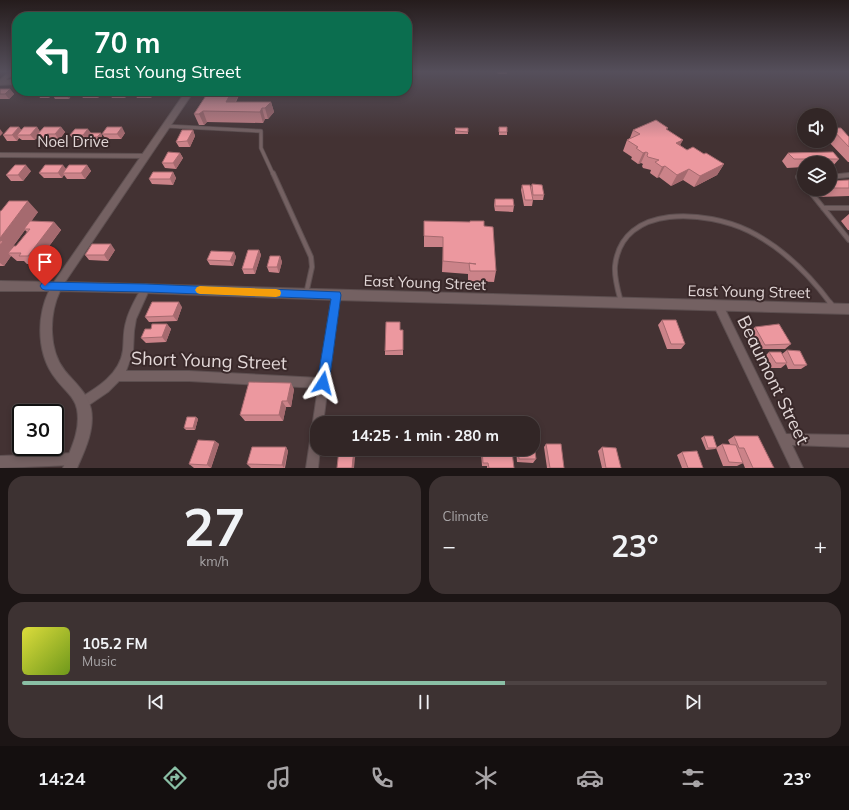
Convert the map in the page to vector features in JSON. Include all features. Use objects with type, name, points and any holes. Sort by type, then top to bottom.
[{"type":"street","points":[[0,462],[72,463],[84,430],[84,415],[82,403],[75,392],[59,374],[48,345],[48,319],[52,299],[57,286],[187,96]]},
{"type":"street","name":"Noel Drive","points":[[0,155],[146,156]]},
{"type":"street","name":"East Young Street","points":[[0,286],[146,288],[336,295],[849,309]]},
{"type":"street","points":[[82,403],[103,389],[117,376],[126,360],[132,318],[146,288]]},
{"type":"street","points":[[319,416],[336,295]]},
{"type":"street","name":"Beaumont Street","points":[[718,306],[797,468]]},
{"type":"street","name":"Short Young Street","points":[[117,376],[189,376],[323,383]]},
{"type":"street","points":[[783,439],[849,441]]},
{"type":"street","points":[[312,468],[313,456]]},
{"type":"lane","points":[[166,126],[261,131],[261,148],[311,258],[312,267],[306,294]]},
{"type":"lane","points":[[837,177],[849,174]]},
{"type":"lane","points":[[814,196],[849,240]]},
{"type":"lane","points":[[823,208],[849,208]]},
{"type":"lane","points":[[621,303],[616,280],[615,265],[618,252],[628,235],[643,224],[655,219],[691,215],[724,222],[748,231],[769,243],[795,262],[810,276],[834,309]]},
{"type":"building","points":[[206,96],[229,96],[226,102],[271,102],[265,108],[262,108],[260,112],[203,111],[199,114],[194,114]]},
{"type":"building","points":[[656,120],[668,128],[666,129],[683,140],[676,143],[687,150],[693,147],[724,164],[700,176],[689,169],[677,175],[665,166],[662,167],[655,162],[659,160],[648,157],[648,153],[643,153],[636,148],[638,147],[627,140],[640,134],[633,130]]},
{"type":"building","points":[[10,127],[19,127],[12,135],[3,135]]},
{"type":"building","points":[[24,127],[37,127],[30,135],[17,135]]},
{"type":"building","points":[[44,127],[61,127],[55,134],[47,134],[45,137],[35,137]]},
{"type":"building","points":[[107,127],[122,127],[117,134],[102,134]]},
{"type":"building","points":[[499,127],[507,127],[507,132],[499,132]]},
{"type":"building","points":[[455,128],[468,128],[468,132],[456,131]]},
{"type":"building","points":[[837,128],[841,128],[849,137],[849,147],[837,134]]},
{"type":"building","points":[[75,129],[88,129],[83,135],[70,135]]},
{"type":"building","points":[[182,130],[193,130],[187,141],[176,142]]},
{"type":"building","points":[[90,133],[101,133],[97,137],[87,137]]},
{"type":"building","points":[[168,152],[180,153],[173,163],[162,163]]},
{"type":"building","points":[[833,152],[836,156],[797,156],[797,159],[794,159],[788,153]]},
{"type":"building","points":[[15,165],[26,165],[18,175],[6,175]]},
{"type":"building","points":[[45,165],[63,165],[58,173],[39,173]]},
{"type":"building","points":[[69,165],[87,165],[81,173],[63,173]]},
{"type":"building","points":[[153,172],[173,172],[170,179],[149,179]]},
{"type":"building","points":[[849,180],[849,188],[837,188],[837,181]]},
{"type":"building","points":[[532,184],[542,185],[544,195],[533,195]]},
{"type":"building","points":[[522,185],[530,185],[533,200],[525,200]]},
{"type":"building","points":[[495,199],[513,199],[514,206],[495,206]]},
{"type":"building","points":[[9,201],[28,201],[0,238],[0,211]]},
{"type":"building","points":[[30,221],[54,222],[28,256],[19,256],[21,253],[8,253],[30,229],[24,229]]},
{"type":"building","points":[[424,221],[484,221],[484,226],[493,227],[496,271],[470,271],[469,263],[443,261],[443,237],[424,236]]},
{"type":"building","points":[[92,244],[111,244],[104,255],[85,255]]},
{"type":"building","points":[[248,250],[259,250],[253,269],[242,269]]},
{"type":"building","points":[[211,251],[234,252],[230,261],[207,260]]},
{"type":"building","points":[[270,256],[280,256],[277,267],[267,267]]},
{"type":"building","points":[[152,302],[179,302],[173,316],[145,317]]},
{"type":"building","points":[[662,320],[676,320],[685,344],[671,344]]},
{"type":"building","points":[[386,322],[400,322],[400,330],[403,330],[403,350],[385,351]]},
{"type":"building","points":[[152,324],[167,324],[162,337],[141,338],[145,329],[151,329]]},
{"type":"building","points":[[779,324],[791,344],[765,345],[755,327]]},
{"type":"building","points":[[787,350],[800,351],[807,365],[794,365]]},
{"type":"building","points":[[769,352],[781,352],[787,363],[776,363]]},
{"type":"building","points":[[249,382],[291,383],[287,401],[282,401],[279,415],[240,415]]},
{"type":"building","points":[[187,417],[196,417],[193,428],[184,428]]},
{"type":"building","points":[[704,436],[713,436],[717,448],[708,448]]},
{"type":"building","points":[[734,436],[758,436],[774,468],[753,468],[744,448],[739,448]]},
{"type":"building","points":[[198,440],[215,441],[207,465],[189,464]]},
{"type":"building","points":[[546,444],[561,444],[564,468],[550,468]]},
{"type":"building","points":[[722,444],[736,445],[743,463],[729,462]]},
{"type":"building","points":[[252,447],[286,447],[282,465],[247,464]]},
{"type":"building","points":[[602,447],[616,448],[621,468],[606,468]]},
{"type":"building","points":[[697,451],[703,468],[688,468],[682,452]]},
{"type":"building","points":[[338,456],[353,456],[352,468],[337,468]]},
{"type":"building","points":[[482,456],[512,456],[514,468],[489,468],[488,463],[483,463]]},
{"type":"building","points":[[519,456],[536,456],[536,459],[519,459]]},
{"type":"slow traffic","points":[[200,290],[276,293]]},
{"type":"route","points":[[45,286],[336,295],[323,383]]}]
